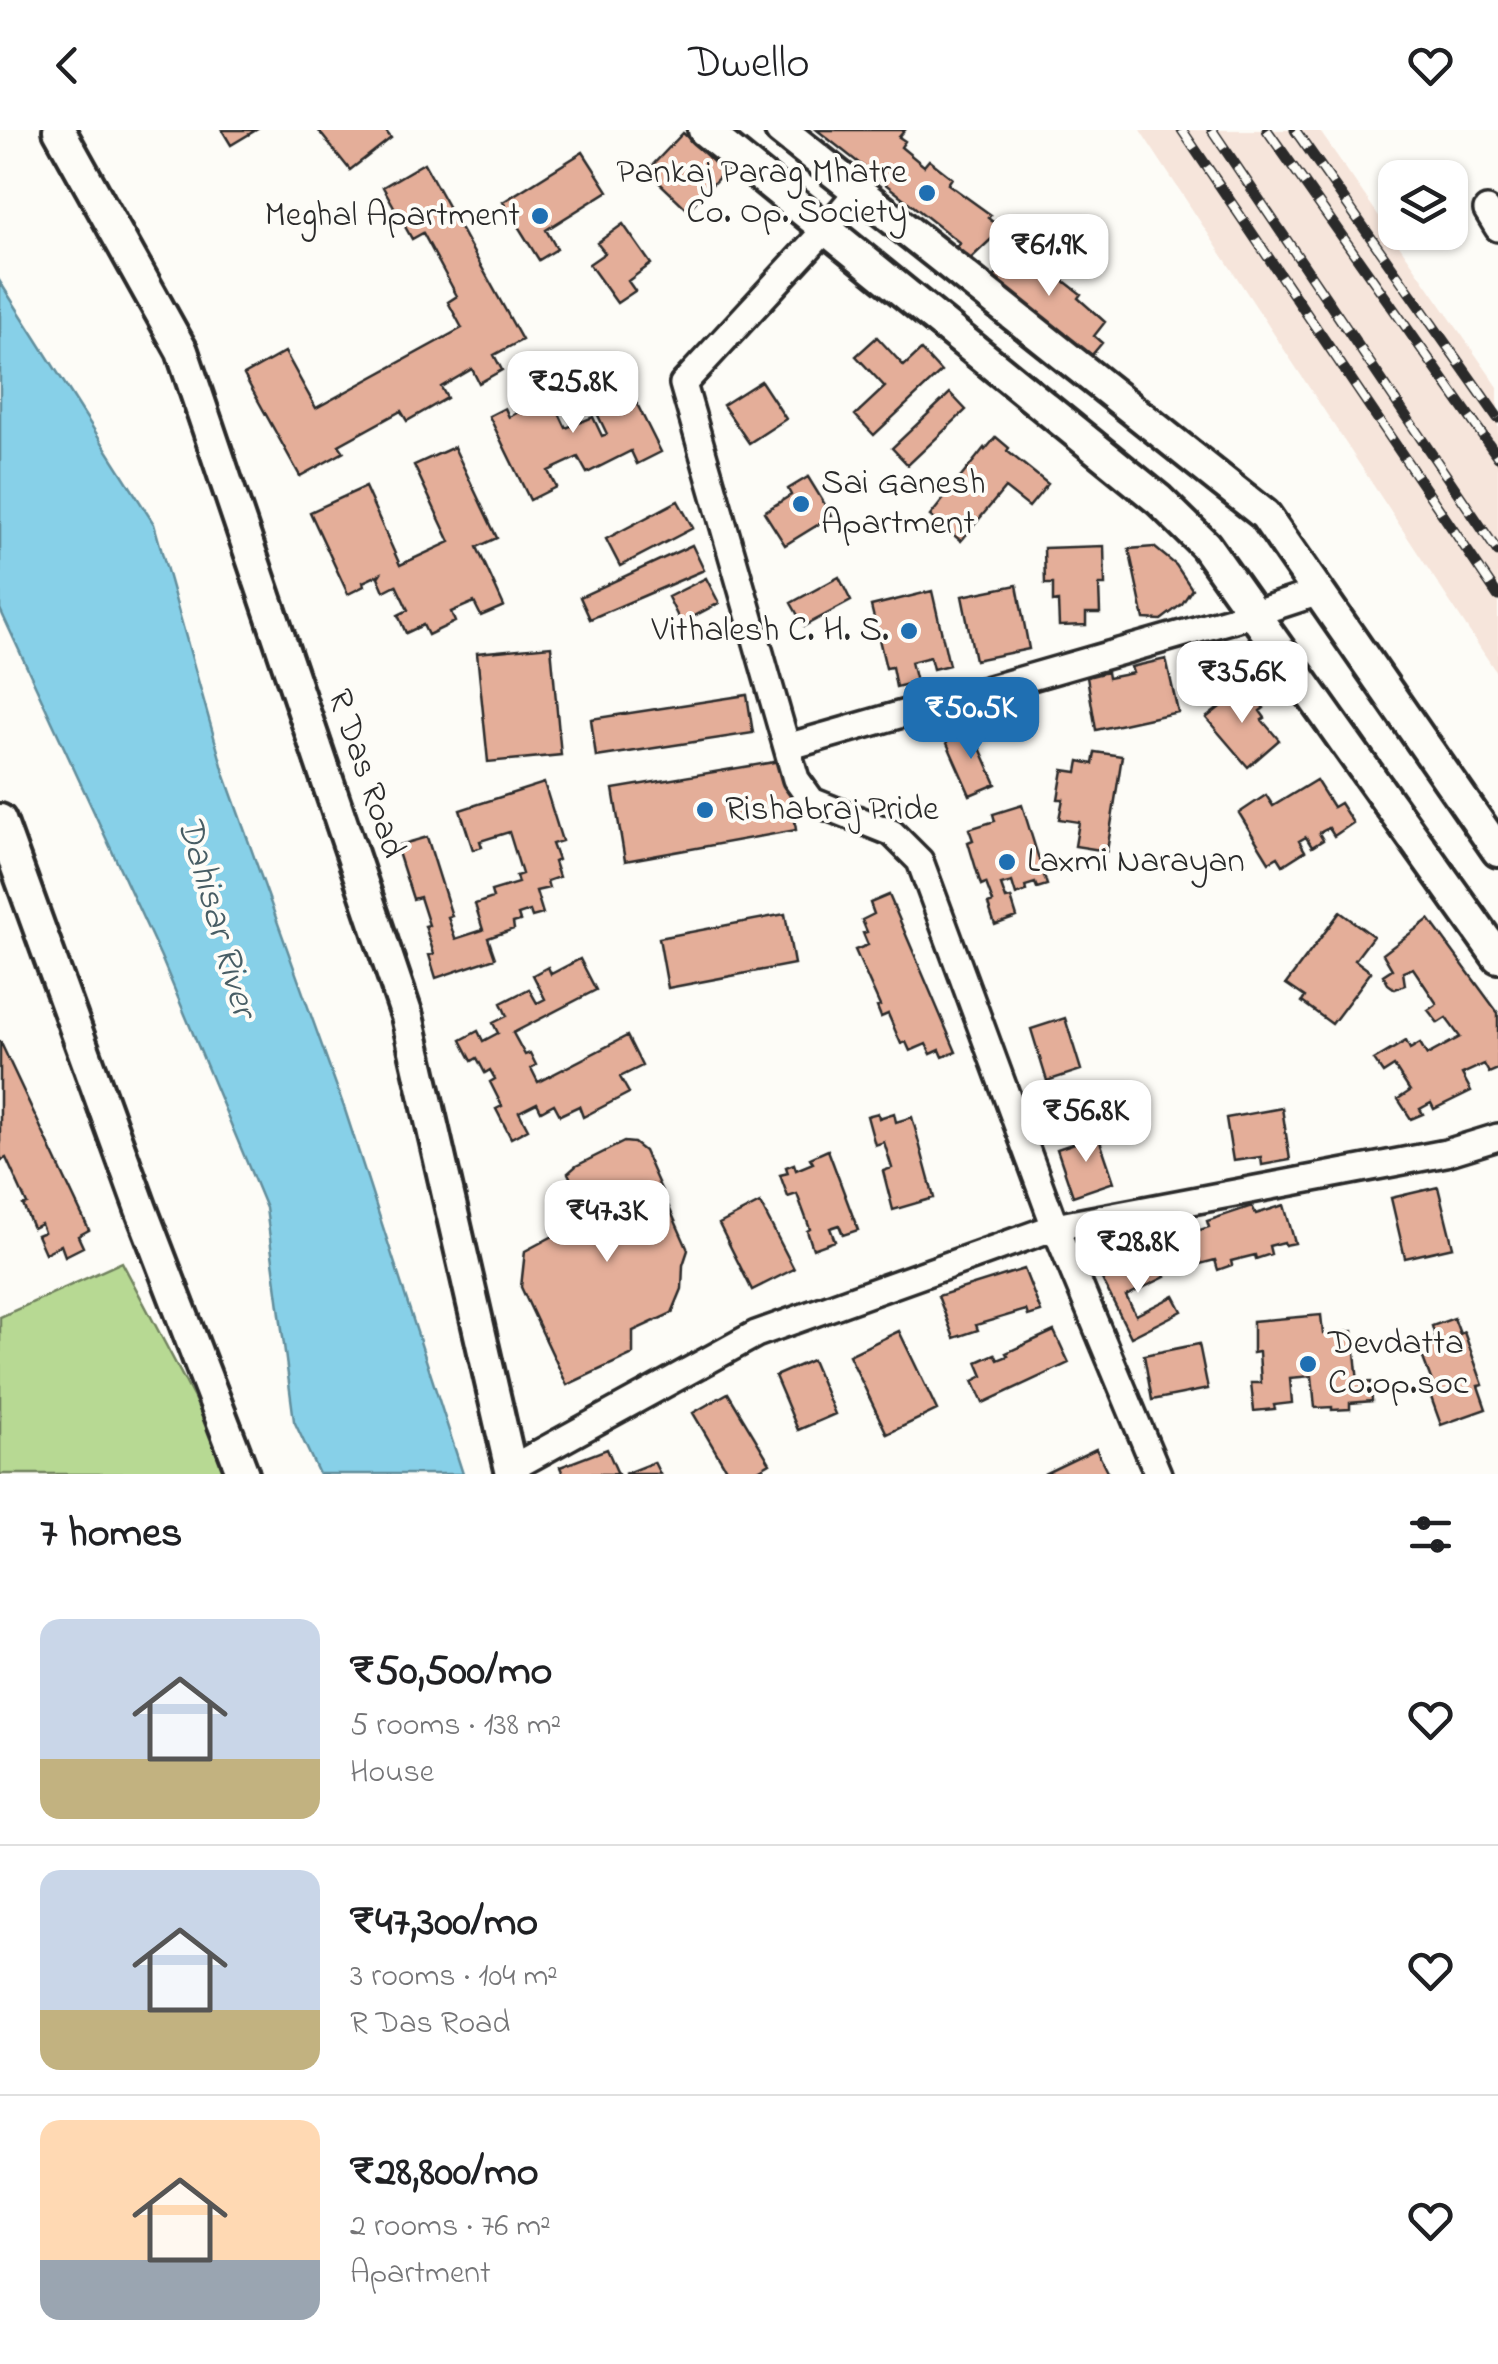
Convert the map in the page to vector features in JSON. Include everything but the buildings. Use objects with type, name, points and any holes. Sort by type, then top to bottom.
[{"type":"street","name":"R Das Road","points":[[59,130],[182,351],[407,1016],[511,1472]]},
{"type":"street","points":[[704,130],[1159,500],[1205,545],[1498,958]]},
{"type":"street","points":[[781,130],[1266,515],[1498,850]]},
{"type":"street","points":[[858,191],[683,384],[796,779],[812,801],[892,833],[920,861],[1054,1227],[1158,1474]]},
{"type":"street","points":[[787,747],[1256,614],[1319,592]]},
{"type":"street","points":[[0,820],[7,862],[243,1474]]},
{"type":"street","points":[[511,1472],[756,1334],[1054,1227],[1446,1152],[1498,1137]]},
{"type":"shaded area","points":[[1140,130],[1319,130],[1378,215],[1378,250],[1403,250],[1498,387],[1498,675]]},
{"type":"green space","points":[[122,1262],[234,1474],[0,1474],[0,1317]]},
{"type":"water","name":"Dahisar River","points":[[0,282],[154,524],[225,776],[345,1110],[463,1474],[319,1474],[294,1421],[266,1208],[161,957],[0,609]]},
{"type":"railway","points":[[1182,130],[1498,596]]},
{"type":"railway","points":[[1212,130],[1498,552]]},
{"type":"railway","points":[[1267,130],[1498,457]]},
{"type":"railway","points":[[1295,130],[1498,418]]},
{"type":"place","name":"Pankaj Parag Mhatre Co. Op. Society","points":[[927,193]]},
{"type":"place","name":"Meghal Apartment","points":[[540,216]]},
{"type":"place","name":"Sai Ganesh Apartment","points":[[801,504]]},
{"type":"place","name":"Vithalesh C. H. S.","points":[[909,631]]},
{"type":"place","name":"Rishabraj Pride","points":[[705,810]]},
{"type":"place","name":"Laxmi Narayan","points":[[1007,862]]},
{"type":"place","name":"Devdatta Co.op.soc","points":[[1308,1364]]}]
